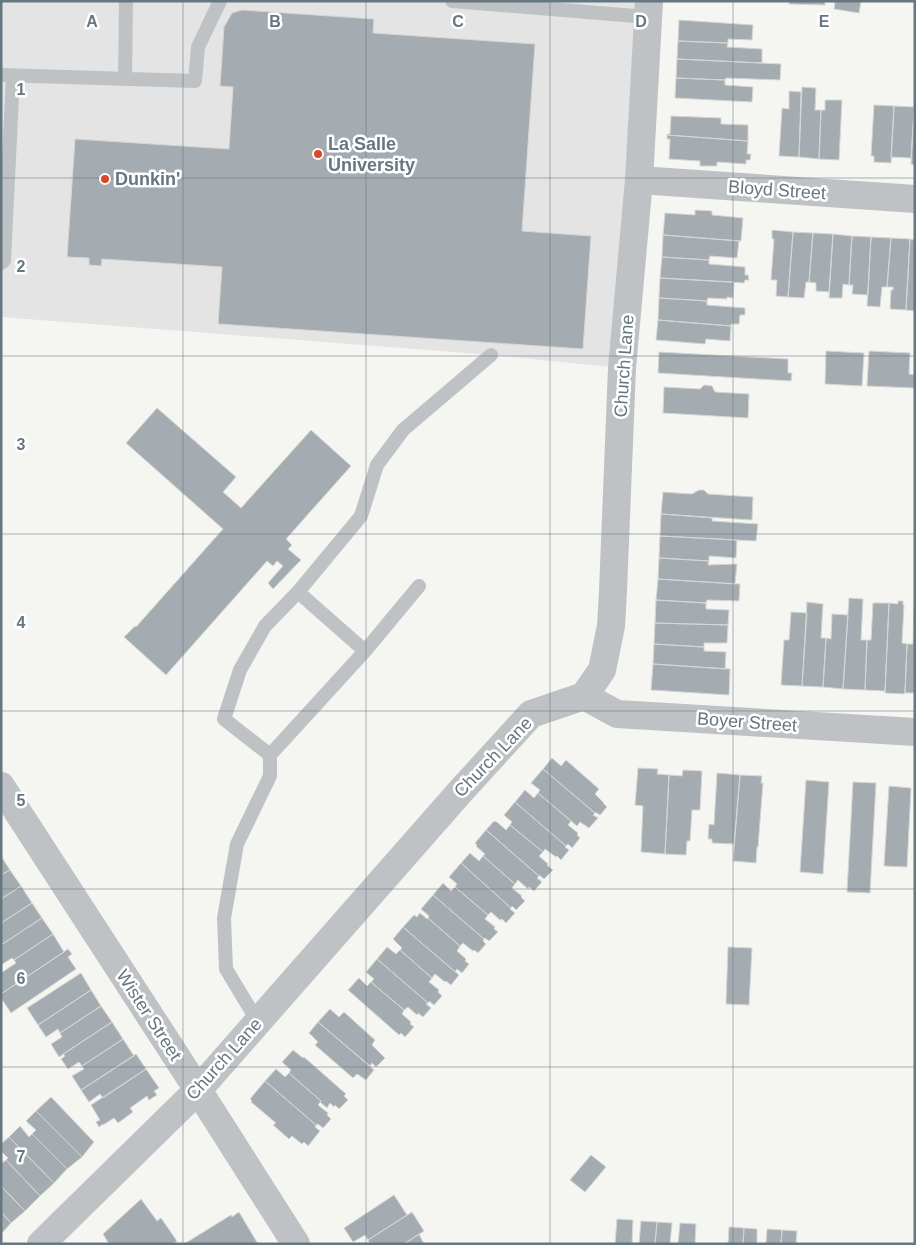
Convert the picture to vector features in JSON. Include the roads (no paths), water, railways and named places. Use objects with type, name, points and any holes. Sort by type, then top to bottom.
[{"type":"street","name":"Church Lane","points":[[41,1244],[198,1090],[459,793],[531,714],[584,696],[602,670],[611,626],[622,368],[639,180],[649,9]]},
{"type":"street","name":"Bloyd Street","points":[[639,180],[915,199]]},
{"type":"street","name":"Boyer Street","points":[[584,696],[617,714],[915,732]]},
{"type":"street","name":"Wister Street","points":[[1,786],[296,1244]]},
{"type":"lane","points":[[125,79],[126,1]]},
{"type":"lane","points":[[1,263],[4,261],[7,75],[195,81],[198,47],[220,1]]},
{"type":"lane","points":[[452,1],[649,9]]},
{"type":"lane","points":[[270,754],[224,719],[240,670],[265,626],[298,592],[361,516],[376,465],[402,430],[491,355]]},
{"type":"lane","points":[[258,1022],[226,969],[224,918],[237,844],[270,776],[270,754],[365,651],[419,586]]},
{"type":"lane","points":[[298,592],[365,651]]},
{"type":"place","name":"La Salle University","points":[[318,154]]},
{"type":"place","name":"Dunkin'","points":[[105,179]]}]
